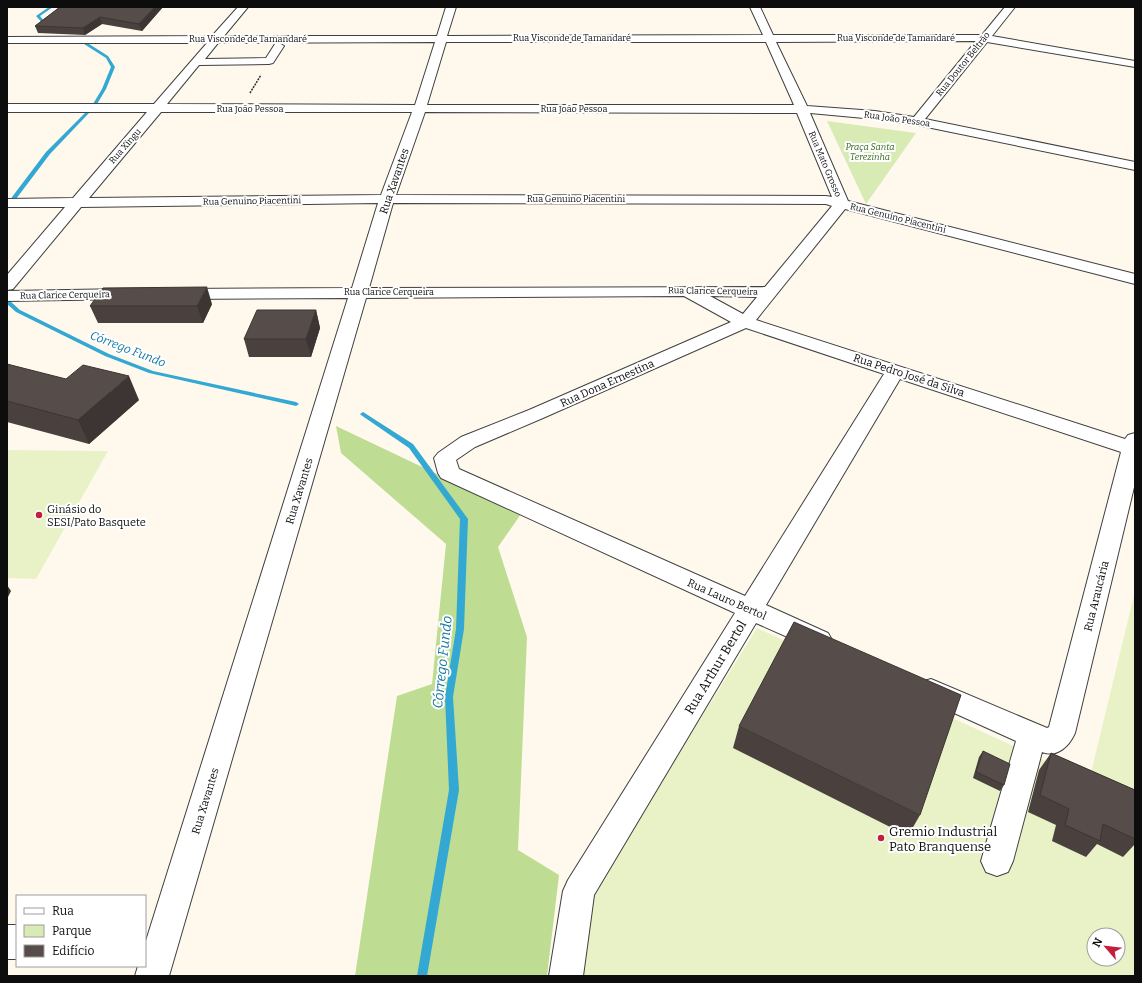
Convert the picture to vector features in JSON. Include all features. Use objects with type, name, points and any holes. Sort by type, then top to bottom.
[{"type":"street","name":"Rua Xingu","points":[[7,285],[158,109],[243,7]]},
{"type":"street","name":"Rua Xavantes","points":[[152,976],[153,943],[360,292],[387,199],[420,108],[451,7]]},
{"type":"street","name":"Rua Mato Grosso","points":[[745,322],[842,204],[802,109],[755,7]]},
{"type":"street","name":"Rua Doutor Beltrão","points":[[917,121],[1010,7]]},
{"type":"street","name":"Rua Visconde de Tamandaré","points":[[7,40],[985,38],[1135,64]]},
{"type":"street","points":[[197,62],[269,61],[280,46]]},
{"type":"street","name":"Rua João Pessoa","points":[[7,108],[802,109],[875,115],[917,121],[1135,166]]},
{"type":"street","name":"Rua Genuino Piacentini","points":[[7,203],[76,204],[387,199],[826,200],[1135,279]]},
{"type":"street","name":"Rua Pedro José da Silva","points":[[687,291],[745,322],[1134,446]]},
{"type":"street","name":"Rua Clarice Cerqueira","points":[[164,294],[360,292],[771,292]]},
{"type":"street","name":"Rua Clarice Cerqueira","points":[[7,296],[140,294]]},
{"type":"street","name":"Rua Dona Ernestina","points":[[468,442],[536,414],[745,322]]},
{"type":"street","name":"Rua Arthur Bertol","points":[[566,976],[579,891],[896,370]]},
{"type":"street","name":"Rua Lauro Bertol","points":[[468,442],[445,458],[449,473],[837,648]]},
{"type":"street","name":"Rua Araucária","points":[[1039,738],[1055,740],[1061,733],[1134,446]]},
{"type":"street","points":[[909,680],[1039,738],[997,861]]},
{"type":"path","points":[[247,98],[269,61]]},
{"type":"green space","name":"Praça Santa Terezinha","points":[[827,121],[916,133],[866,204]]},
{"type":"green space","points":[[336,426],[521,514],[498,547],[527,637],[518,850],[559,875],[547,976],[355,976],[397,696],[432,684],[446,544],[341,453]]},
{"type":"green space","name":"Ginásio do SESI/Pato Basquete","points":[[7,450],[108,451],[36,579],[7,578]]},
{"type":"green space","name":"Gremio Industrial Pato Branquense","points":[[1135,591],[1135,976],[577,976],[591,895],[757,628],[1089,781]]},
{"type":"building","points":[[60,7],[155,7],[139,24],[100,17],[83,28],[35,26]]},
{"type":"building","points":[[207,287],[197,306],[90,306],[103,288]]},
{"type":"building","points":[[257,310],[316,310],[306,339],[244,339]]},
{"type":"building","points":[[7,364],[66,379],[83,365],[129,376],[78,420],[7,401]]},
{"type":"building","points":[[794,622],[961,695],[920,815],[739,726]]},
{"type":"building","points":[[983,751],[1010,764],[1004,785],[976,772]]},
{"type":"building","points":[[1051,753],[1135,790],[1135,839],[1103,824],[1100,841],[1065,825],[1069,809],[1040,795]]},
{"type":"waterway","points":[[47,27],[38,16],[51,7]]},
{"type":"waterway","name":"Córrego Fundo","points":[[85,43],[107,57],[113,67],[104,89],[95,104]]},
{"type":"waterway","name":"Córrego Fundo","points":[[14,198],[48,153],[87,113]]},
{"type":"waterway","name":"Córrego Fundo","points":[[8,302],[18,311],[107,355],[151,372],[296,404]]},
{"type":"waterway","name":"Córrego Fundo","points":[[363,414],[411,446],[464,519],[460,629],[449,697],[454,790],[422,976]]},
{"type":"place","name":"Ginásio do SESI/Pato Basquete","points":[[39,515]]},
{"type":"place","name":"Gremio Industrial Pato Branquense","points":[[881,838]]}]
